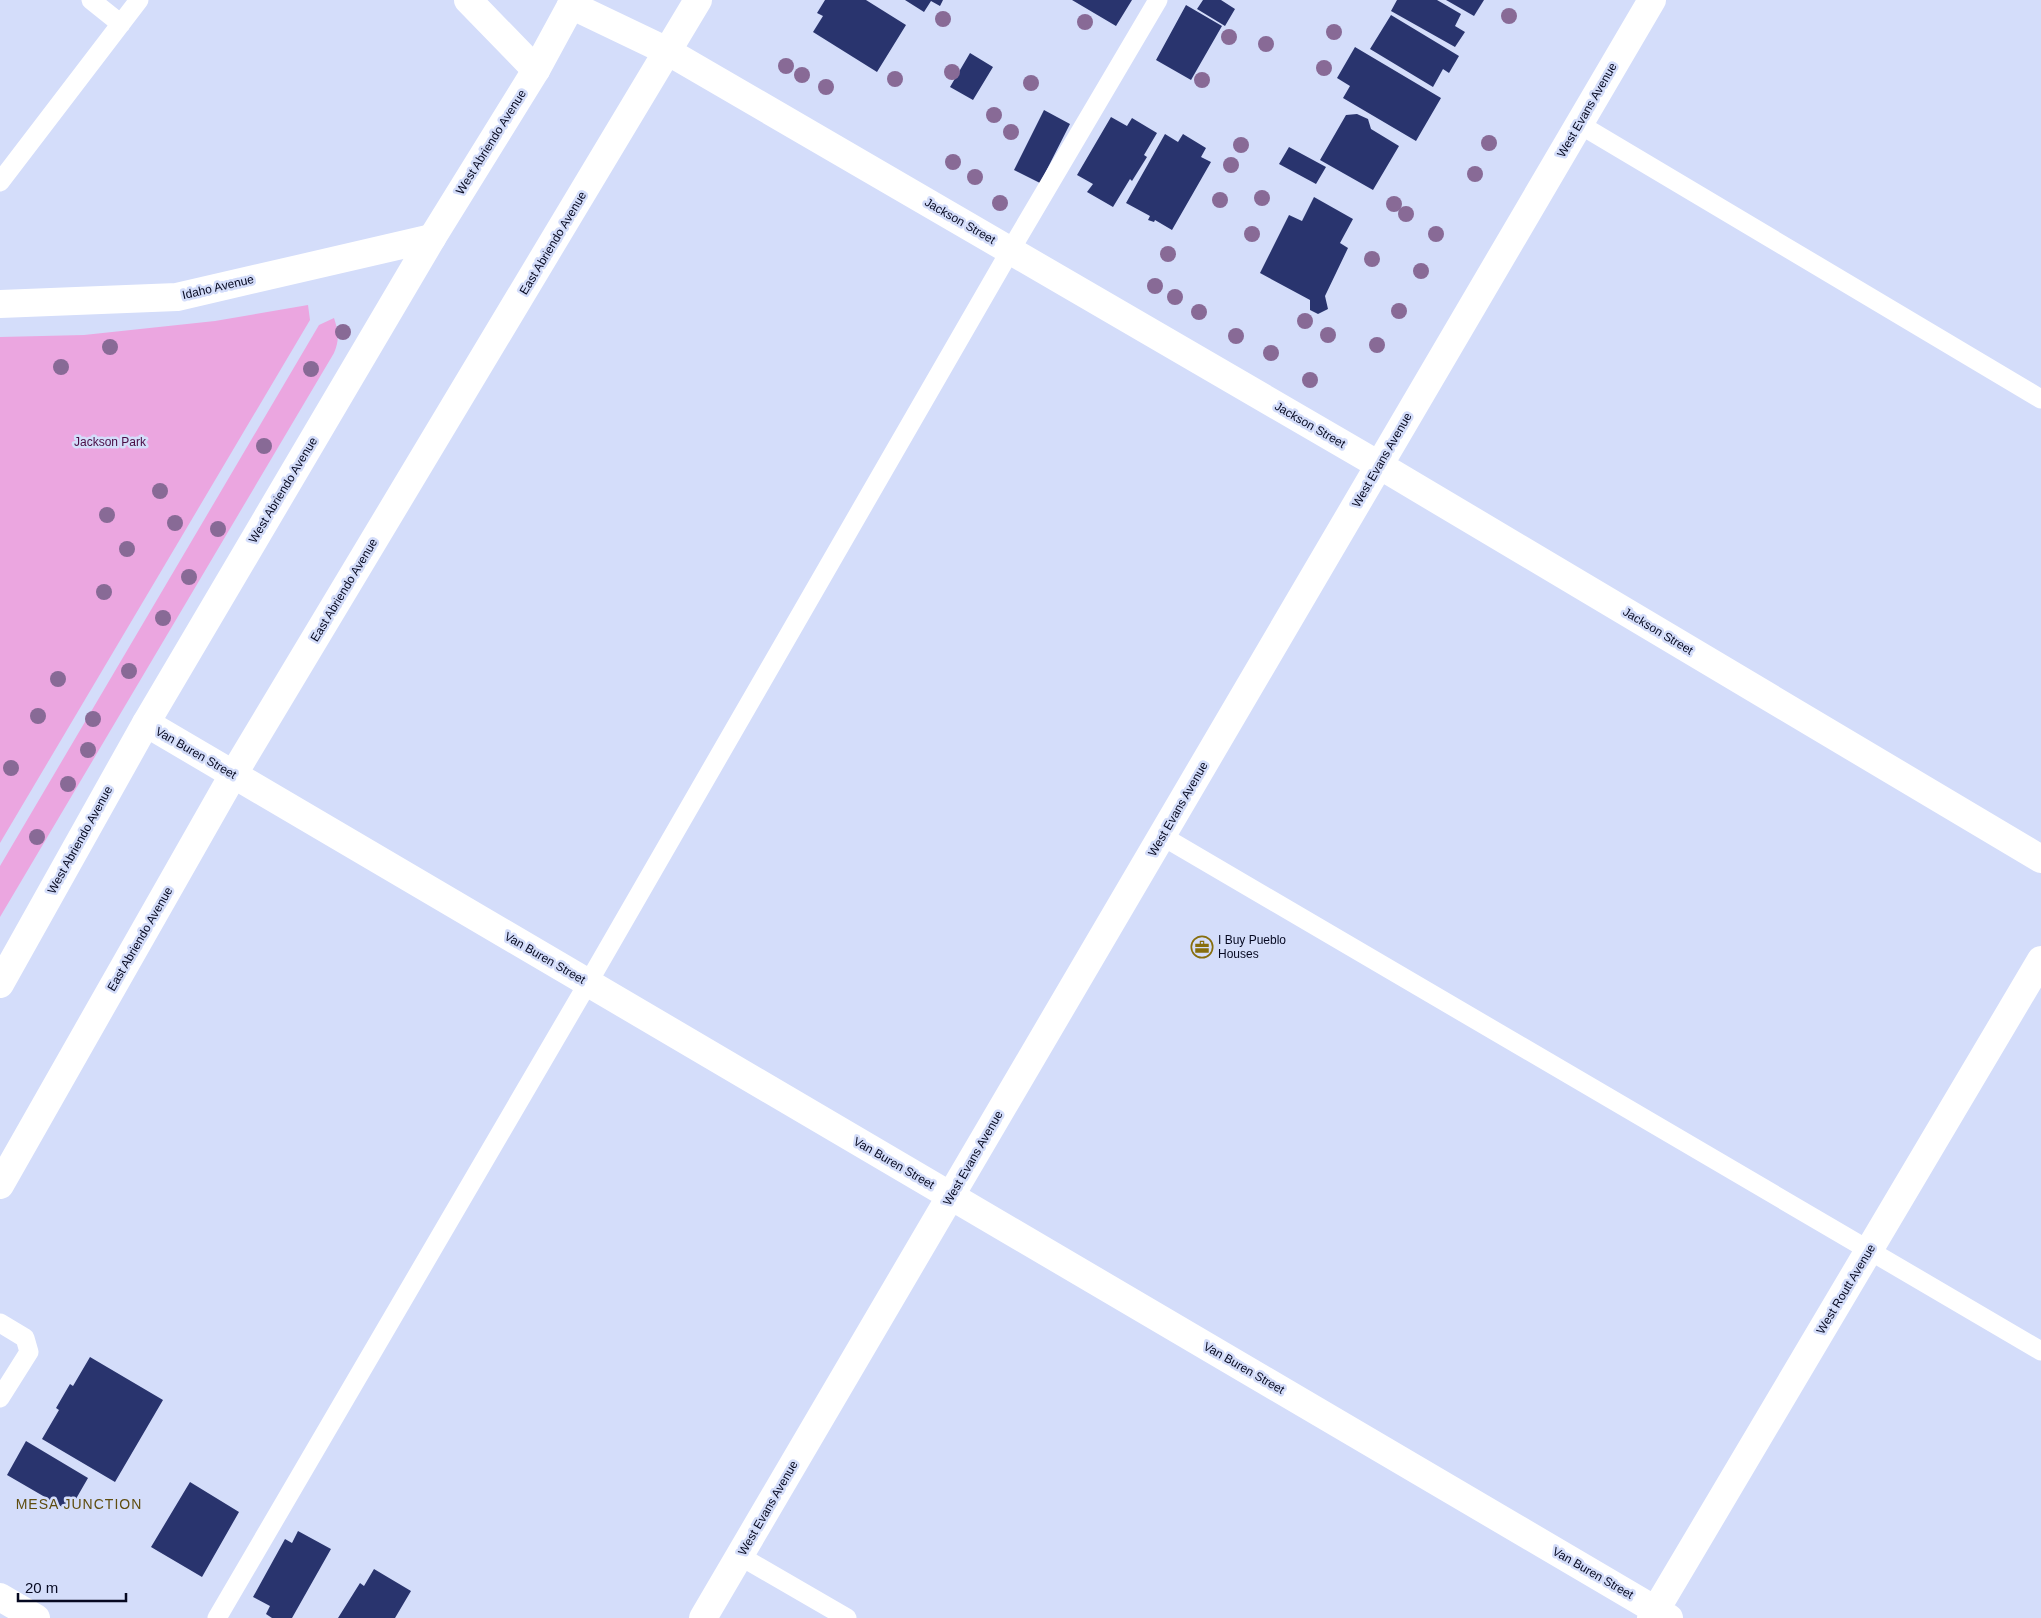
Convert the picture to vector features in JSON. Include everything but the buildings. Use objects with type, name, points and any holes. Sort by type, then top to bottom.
[{"type":"street","points":[[468,0],[536,70]]},
{"type":"street","name":"East Abriendo Avenue","points":[[0,1185],[233,775],[698,0]]},
{"type":"street","name":"West Evans Avenue","points":[[704,1618],[1652,0]]},
{"type":"street","name":"West Abriendo Avenue","points":[[0,984],[146,723],[432,238],[536,70],[573,3]]},
{"type":"street","name":"Jackson Street","points":[[573,3],[667,51],[1379,465],[2041,859]]},
{"type":"street","name":"Idaho Avenue","points":[[0,304],[177,297],[432,238]]},
{"type":"street","name":"Van Buren Street","points":[[146,723],[951,1196],[1658,1615]]},
{"type":"street","name":"West Routt Avenue","points":[[1658,1615],[1869,1250],[2041,960]]},
{"type":"street","points":[[0,1597],[36,1618]]},
{"type":"lane","points":[[91,0],[121,24]]},
{"type":"lane","points":[[0,182],[139,0]]},
{"type":"lane","points":[[217,1618],[588,983],[1010,250],[1158,0]]},
{"type":"lane","points":[[1579,124],[2041,399]]},
{"type":"lane","points":[[1162,836],[2041,1351]]},
{"type":"lane","points":[[0,1323],[25,1338],[29,1352],[0,1398]]},
{"type":"lane","points":[[740,1556],[847,1618]]},
{"type":"green space","name":"Jackson Park","points":[[308,305],[310,320],[0,843],[0,337],[84,335],[215,321]]},
{"type":"green space","points":[[334,318],[338,335],[334,353],[0,917],[0,866],[319,325]]},
{"type":"place","name":"I Buy Pueblo Houses","points":[[1202,947]]},
{"type":"district","name":"MESA JUNCTION","points":[[79,1504]]}]
